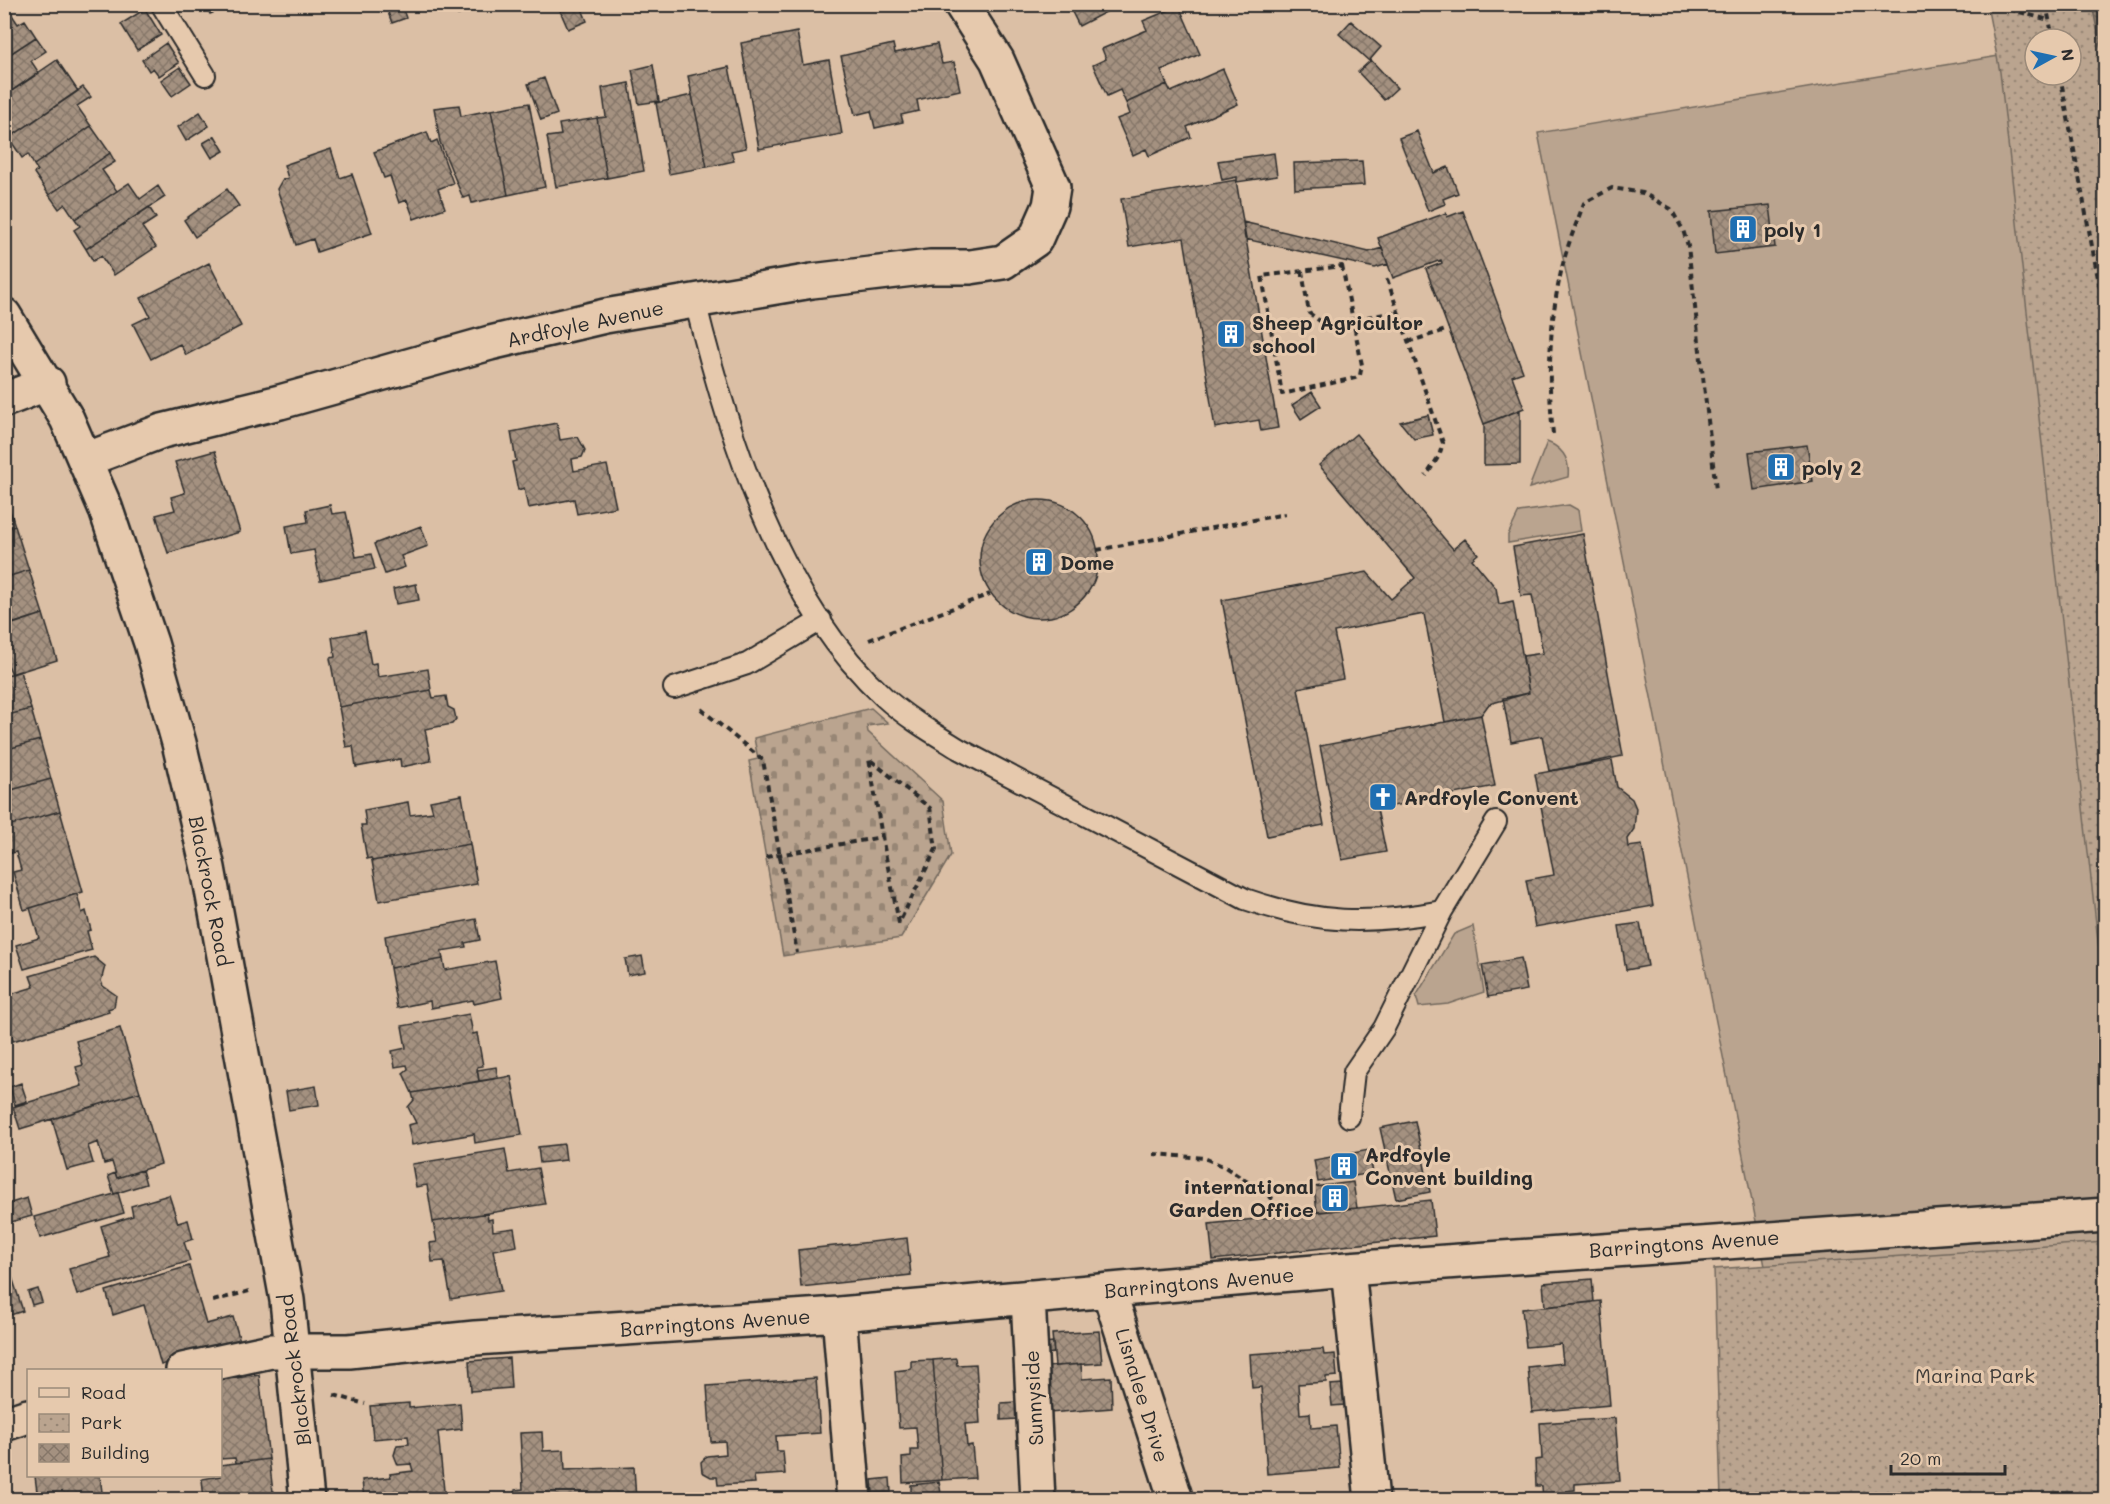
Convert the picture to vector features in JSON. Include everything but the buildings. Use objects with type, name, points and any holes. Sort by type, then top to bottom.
[{"type":"street","name":"Ardfoyle Avenue","points":[[85,460],[162,431],[280,402],[473,347],[605,316],[818,280],[930,267],[970,267],[1003,262],[1035,240],[1050,206],[1053,187],[997,60],[961,4]]},
{"type":"street","name":"Blackrock Road","points":[[4,315],[48,383],[85,460],[121,551],[151,643],[193,801],[220,932],[294,1350],[307,1500]]},
{"type":"street","points":[[4,400],[48,383]]},
{"type":"street","name":"Barringtons Avenue","points":[[191,1369],[251,1354],[294,1350],[350,1351],[475,1338],[839,1314],[1348,1269],[2106,1215]]},
{"type":"street","points":[[1348,1269],[1372,1500]]},
{"type":"street","name":"Lisnalee Drive","points":[[1109,1291],[1176,1500]]},
{"type":"street","name":"Sunnyside","points":[[1028,1297],[1038,1500]]},
{"type":"street","points":[[839,1314],[854,1500]]},
{"type":"street","points":[[4,1424],[27,1416]]},
{"type":"lane","points":[[160,4],[205,75]]},
{"type":"lane","points":[[695,301],[720,402],[752,489],[785,557],[821,620],[843,650],[885,698],[921,726],[1116,834],[1245,899],[1280,911],[1337,921],[1394,920],[1442,911]]},
{"type":"lane","points":[[674,688],[747,664],[821,620]]},
{"type":"lane","points":[[1349,1117],[1354,1072],[1384,1028],[1442,911],[1496,822]]},
{"type":"path","points":[[1989,4],[2049,20]]},
{"type":"path","points":[[2046,4],[2050,27]]},
{"type":"path","points":[[2062,87],[2106,321]]},
{"type":"path","points":[[1553,434],[1548,386],[1552,337],[1564,261],[1584,203],[1612,188],[1643,193],[1671,209],[1683,230],[1688,246],[1716,489]]},
{"type":"path","points":[[1342,266],[1353,319],[1362,365],[1360,375],[1282,394],[1262,276],[1342,266]]},
{"type":"path","points":[[1302,271],[1309,313],[1324,324],[1398,312]]},
{"type":"path","points":[[1387,279],[1443,443],[1439,456],[1426,476]]},
{"type":"path","points":[[1408,342],[1449,329]]},
{"type":"path","points":[[1097,549],[1285,514]]},
{"type":"path","points":[[843,650],[990,594]]},
{"type":"path","points":[[674,688],[763,760],[798,953]]},
{"type":"path","points":[[869,759],[930,808],[936,849],[899,923],[884,848],[882,837],[869,759]]},
{"type":"path","points":[[766,858],[882,837]]},
{"type":"path","points":[[1154,1154],[1204,1158],[1225,1167],[1273,1199]]},
{"type":"path","points":[[213,1301],[252,1290]]},
{"type":"path","points":[[332,1395],[365,1404]]},
{"type":"green space","points":[[1987,5],[2105,5],[2105,1003],[2000,72]]},
{"type":"green space","points":[[2023,52],[2023,87],[2037,87],[2105,464],[2105,1383],[1784,1361],[1538,133]]},
{"type":"green space","points":[[1547,442],[1564,455],[1568,465],[1568,477],[1529,488]]},
{"type":"green space","points":[[1569,505],[1578,510],[1581,531],[1508,543],[1508,535],[1519,512]]},
{"type":"green space","points":[[871,708],[888,723],[867,726],[868,732],[943,801],[951,855],[901,938],[783,956],[749,761],[758,759],[754,738]]},
{"type":"green space","points":[[1473,926],[1484,992],[1448,1004],[1419,1007],[1416,996],[1454,934]]},
{"type":"green space","name":"Marina Park","points":[[2105,1242],[2105,1499],[1721,1499],[1714,1269]]},
{"type":"water","points":[[2092,5],[2105,5],[2105,68]]},
{"type":"place","name":"poly 1","points":[[1743,229]]},
{"type":"place","name":"Sheep Agricultor school","points":[[1231,334]]},
{"type":"place","name":"poly 2","points":[[1781,467]]},
{"type":"place","name":"Dome","points":[[1039,562]]},
{"type":"place","name":"Ardfoyle Convent","points":[[1383,797]]},
{"type":"place","name":"Ardfoyle Convent building","points":[[1344,1166]]},
{"type":"place","name":"international Garden Office","points":[[1335,1198]]}]
